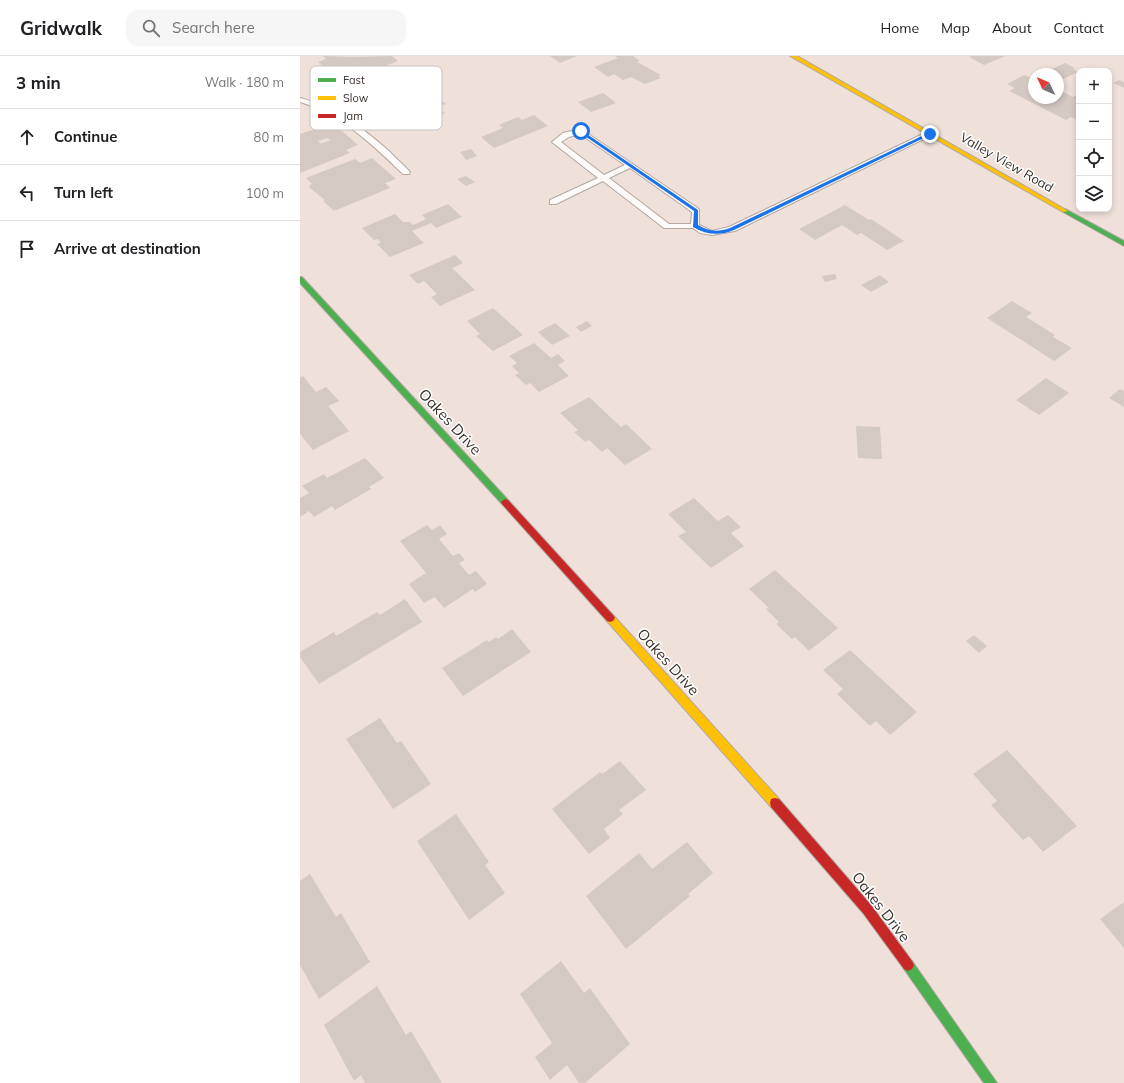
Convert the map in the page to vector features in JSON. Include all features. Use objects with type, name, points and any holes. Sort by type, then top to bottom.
[{"type":"street","name":"Valley View Road","points":[[793,56],[1124,244]]},
{"type":"street","name":"Oakes Drive","points":[[300,279],[567,570],[822,856],[897,949],[991,1083]]},
{"type":"lane","points":[[300,100],[310,103]]},
{"type":"lane","points":[[359,130],[406,172]]},
{"type":"lane","points":[[695,226],[696,211],[632,165],[581,131],[566,134],[556,142],[668,226],[695,226],[712,233],[727,231],[930,134]]},
{"type":"lane","points":[[553,202],[632,165]]},
{"type":"building","points":[[323,56],[392,56],[398,61],[386,66],[323,66],[318,62],[326,59]]},
{"type":"building","points":[[550,56],[577,56],[560,63]]},
{"type":"building","points":[[615,56],[633,56],[640,61],[637,62],[661,75],[658,76],[661,78],[645,84],[631,77],[623,80],[614,74],[608,77],[594,67],[618,58]]},
{"type":"building","points":[[1005,56],[984,65],[969,57]]},
{"type":"building","points":[[1065,63],[1075,68],[1073,69],[1076,71],[1076,73],[1064,79],[1064,68],[1054,68]]},
{"type":"building","points":[[1024,75],[1028,77],[1028,101],[1009,91],[1015,88],[1007,84]]},
{"type":"building","points":[[1119,80],[1124,82],[1124,88],[1113,83]]},
{"type":"building","points":[[1064,92],[1073,97],[1076,96],[1076,120],[1071,117],[1066,120],[1035,104],[1064,104]]},
{"type":"building","points":[[603,93],[616,103],[591,112],[578,102]]},
{"type":"building","points":[[534,115],[548,126],[494,148],[481,137],[503,128],[499,125],[518,117],[522,120]]},
{"type":"building","points":[[312,130],[341,130],[358,145],[346,150],[350,153],[300,173],[300,134]],"holes":[[[327,138],[331,140],[321,144],[318,141]]]},
{"type":"building","points":[[471,149],[477,156],[466,160],[460,152]]},
{"type":"building","points":[[372,158],[396,179],[385,183],[390,188],[334,211],[323,201],[325,200],[310,188],[309,186],[312,184],[306,178],[355,159],[360,163]]},
{"type":"building","points":[[466,176],[475,182],[466,186],[457,179]]},
{"type":"building","points":[[448,204],[462,217],[436,228],[431,223],[412,231],[424,243],[390,257],[377,244],[381,243],[378,239],[374,240],[362,228],[395,214],[403,222],[409,222],[413,225],[426,219],[422,215]]},
{"type":"building","points":[[845,205],[869,220],[871,219],[904,241],[887,250],[861,233],[857,235],[842,225],[815,240],[799,229]]},
{"type":"building","points":[[455,255],[463,263],[452,268],[475,290],[440,306],[431,297],[437,294],[424,281],[418,284],[409,275]]},
{"type":"building","points":[[835,274],[837,279],[825,282],[822,276]]},
{"type":"building","points":[[880,275],[889,282],[871,292],[861,285]]},
{"type":"building","points":[[1012,301],[1032,313],[1026,317],[1055,335],[1053,337],[1072,348],[1054,361],[987,318]]},
{"type":"building","points":[[493,308],[523,335],[493,351],[476,336],[480,334],[467,321]]},
{"type":"building","points":[[587,321],[592,326],[581,332],[576,327]]},
{"type":"building","points":[[555,323],[570,336],[552,345],[538,332]]},
{"type":"building","points":[[534,343],[551,358],[558,354],[565,361],[558,365],[569,376],[539,392],[530,383],[526,385],[515,375],[519,373],[512,366],[517,363],[509,356]]},
{"type":"building","points":[[303,376],[316,392],[326,387],[339,401],[328,406],[349,431],[313,450],[300,434],[300,378]]},
{"type":"building","points":[[1046,378],[1069,393],[1039,415],[1016,400]]},
{"type":"building","points":[[1120,389],[1124,391],[1124,407],[1109,398]]},
{"type":"building","points":[[589,397],[621,427],[626,424],[652,449],[625,465],[607,448],[602,452],[589,440],[585,442],[574,432],[578,430],[560,413]]},
{"type":"building","points":[[856,426],[880,427],[882,459],[858,458]]},
{"type":"building","points":[[365,458],[384,478],[369,487],[371,489],[335,510],[332,506],[314,517],[309,511],[300,517],[300,498],[309,493],[302,486],[324,474],[327,478]]},
{"type":"building","points":[[694,498],[718,521],[728,515],[741,527],[731,533],[744,546],[711,568],[678,536],[686,532],[668,514]]},
{"type":"building","points":[[427,525],[432,530],[440,525],[447,534],[439,539],[453,556],[459,553],[465,560],[459,563],[469,575],[476,571],[487,584],[475,592],[473,589],[444,608],[435,597],[424,603],[409,584],[426,573],[400,541]]},
{"type":"building","points":[[775,570],[838,628],[809,651],[795,637],[792,639],[776,624],[779,622],[766,609],[769,608],[749,589]]},
{"type":"building","points":[[405,599],[422,622],[319,684],[300,657],[300,652],[334,632],[336,636],[377,612],[380,615]]},
{"type":"building","points":[[512,629],[531,652],[463,696],[442,668],[487,640],[489,642],[496,637],[498,639]]},
{"type":"building","points":[[974,635],[987,646],[979,653],[966,641]]},
{"type":"building","points":[[850,650],[917,712],[890,735],[876,721],[870,726],[837,694],[843,689],[823,670]]},
{"type":"building","points":[[380,718],[397,743],[401,741],[431,784],[393,809],[346,739]]},
{"type":"building","points":[[1007,750],[1077,826],[1043,852],[1029,836],[1023,840],[991,805],[997,801],[973,774]]},
{"type":"building","points":[[620,761],[646,790],[619,810],[623,814],[604,829],[610,838],[589,854],[552,809],[600,772],[602,774]]},
{"type":"building","points":[[456,814],[489,862],[485,865],[505,893],[469,920],[417,841]]},
{"type":"building","points":[[687,842],[713,873],[688,894],[690,896],[626,949],[586,896],[639,853],[652,869]]},
{"type":"building","points":[[310,874],[336,917],[341,913],[370,962],[319,999],[300,965],[300,881]]},
{"type":"building","points":[[1124,902],[1124,948],[1100,919]]},
{"type":"building","points":[[561,961],[584,993],[590,988],[630,1044],[585,1083],[579,1083],[567,1065],[550,1080],[535,1057],[552,1043],[520,994]]},
{"type":"building","points":[[377,986],[406,1035],[411,1031],[442,1083],[365,1083],[361,1075],[354,1081],[324,1025]]},
{"type":"traffic: fast","points":[[1065,211],[1124,244]]},
{"type":"traffic: fast","points":[[300,279],[505,502]]},
{"type":"traffic: fast","points":[[908,965],[991,1083]]},
{"type":"traffic: slow","points":[[793,56],[1065,211]]},
{"type":"traffic: slow","points":[[610,618],[775,803]]},
{"type":"traffic: jam","points":[[505,502],[610,618]]},
{"type":"traffic: jam","points":[[775,803],[867,909],[908,965]]},
{"type":"route","points":[[581,131],[632,165],[696,211],[695,226],[712,233],[732,229],[930,134]]}]
